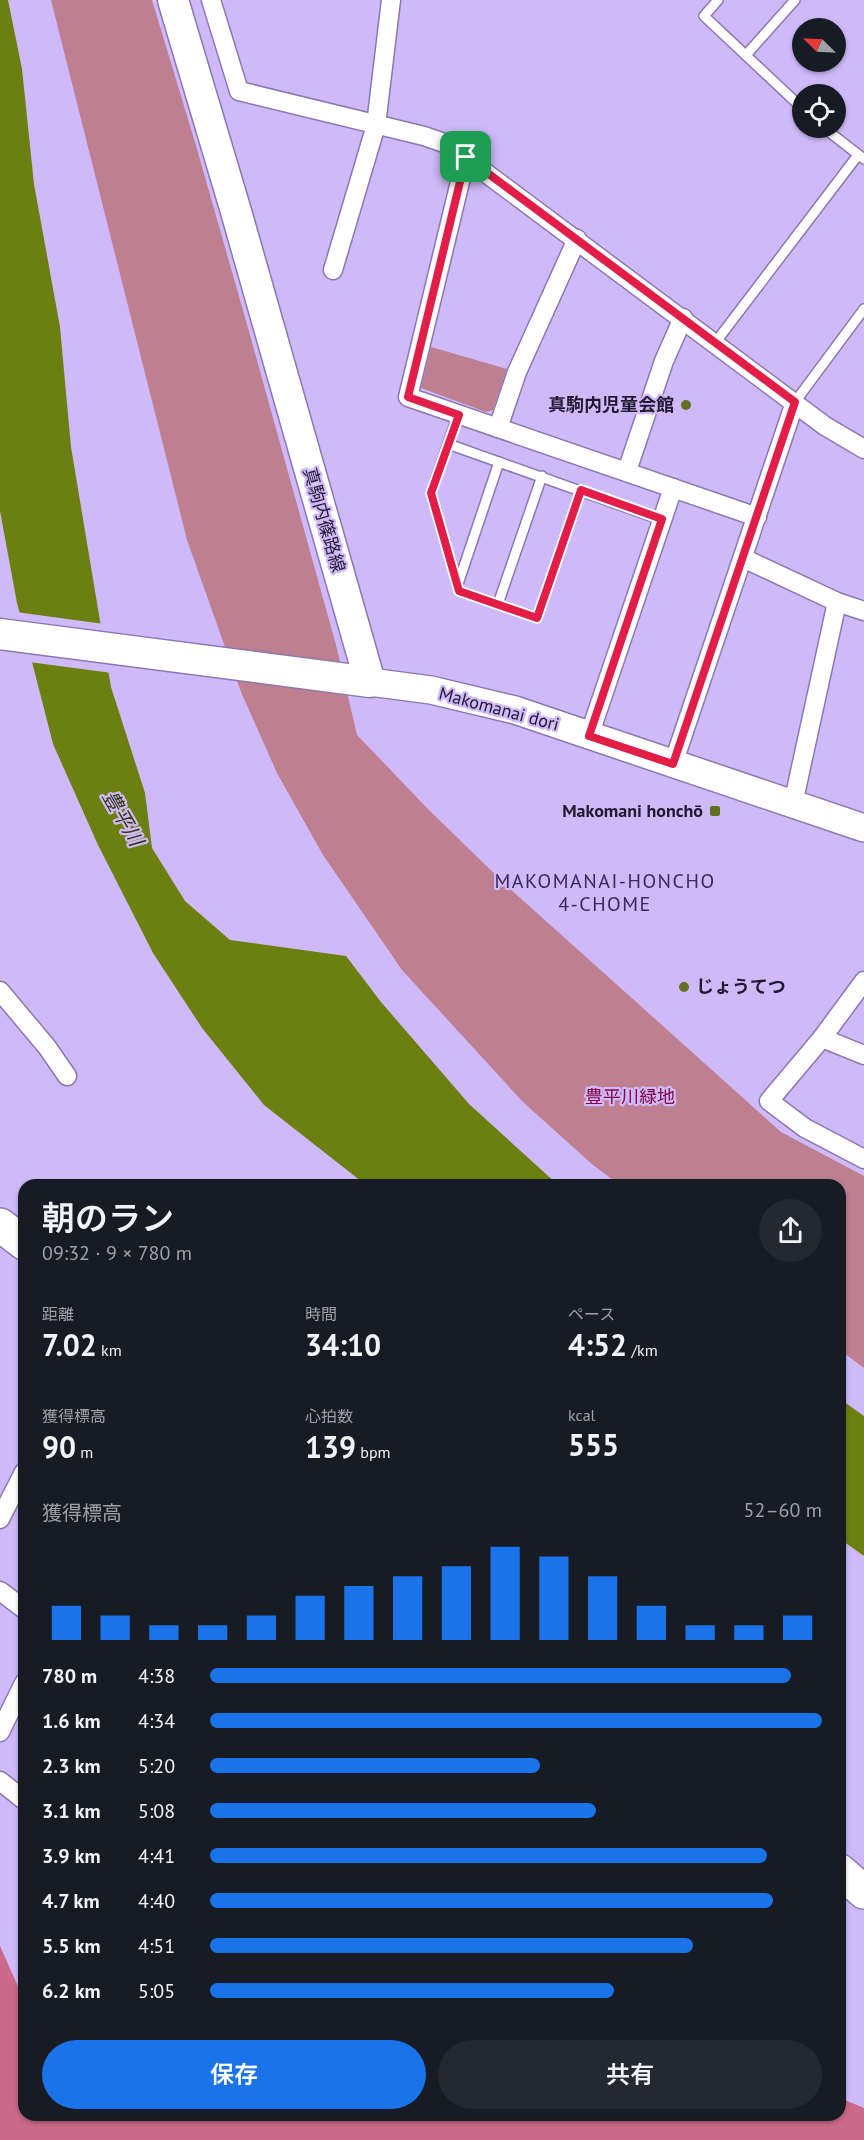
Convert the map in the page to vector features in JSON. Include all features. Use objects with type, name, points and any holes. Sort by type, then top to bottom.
[{"type":"highway","points":[[0,1225],[18,1238]]},
{"type":"highway","points":[[846,1876],[864,1892]]},
{"type":"main road","name":"真駒内篠路線","points":[[173,0],[235,208],[357,681]]},
{"type":"main road","points":[[0,634],[357,681]]},
{"type":"street","points":[[211,0],[239,91],[424,136],[447,144],[825,426],[864,449]]},
{"type":"street","points":[[333,270],[376,125],[391,0]]},
{"type":"street","points":[[466,157],[408,397],[758,517]]},
{"type":"street","points":[[498,428],[517,372],[577,239]]},
{"type":"street","points":[[627,471],[664,361],[683,318]]},
{"type":"street","points":[[673,764],[795,402]]},
{"type":"street","points":[[589,736],[673,488]]},
{"type":"street","points":[[743,558],[837,602],[864,611]]},
{"type":"street","points":[[793,804],[837,602]]},
{"type":"street","name":"Makomanai dori","points":[[357,681],[466,697],[515,710],[864,828]]},
{"type":"street","points":[[864,981],[822,1038],[769,1101],[805,1128],[864,1159]]},
{"type":"street","points":[[0,991],[47,1047],[67,1076]]},
{"type":"street","points":[[822,1038],[864,1055]]},
{"type":"street","points":[[0,1519],[18,1484]]},
{"type":"street","points":[[0,1591],[18,1604]]},
{"type":"street","points":[[0,1732],[18,1695]]},
{"type":"street","points":[[0,1781],[18,1795]]},
{"type":"lane","points":[[718,0],[704,16],[792,99]]},
{"type":"lane","points":[[746,55],[795,0]]},
{"type":"lane","points":[[715,343],[861,157],[837,138]]},
{"type":"lane","points":[[795,402],[864,309]]},
{"type":"lane","points":[[459,415],[431,493],[459,591],[537,618],[581,490]]},
{"type":"lane","points":[[448,444],[662,519]]},
{"type":"lane","points":[[458,584],[499,462]]},
{"type":"lane","points":[[498,604],[542,476]]},
{"type":"green space","name":"豊平川緑地","points":[[51,0],[152,0],[250,335],[336,645],[357,735],[508,887],[781,1132],[864,1176],[864,1368],[846,1354],[846,1179],[612,1179],[523,1102],[402,970],[323,855],[277,773],[241,692],[187,540]]},
{"type":"green space","points":[[431,347],[507,369],[493,410],[486,412],[421,388]]},
{"type":"shaded area","points":[[0,1946],[18,1986],[18,2121],[846,2121],[846,2100],[864,2108],[864,2140],[0,2140]]},
{"type":"water","name":"豊平川","points":[[0,0],[8,0],[22,69],[34,184],[60,327],[71,447],[111,687],[145,793],[152,848],[185,901],[230,940],[346,956],[381,1002],[469,1104],[551,1179],[358,1179],[264,1105],[202,1028],[153,953],[98,845],[53,744],[17,603],[0,511]]},
{"type":"water","points":[[846,1403],[864,1416],[864,1556],[846,1543]]},
{"type":"pier","points":[[16,612],[104,624],[112,673],[29,662]]},
{"type":"place","name":"真駒内児童会館","points":[[686,405]]},
{"type":"place","name":"Makomani honchō","points":[[715,811]]},
{"type":"place","name":"じょうてつ","points":[[684,987]]},
{"type":"district","name":"MAKOMANAI-HONCHO 4-CHOME","points":[[605,892]]},
{"type":"route","points":[[466,157],[795,402],[673,764],[589,736],[662,519],[581,490],[537,618],[459,591],[431,493],[459,415],[408,397],[466,157]]}]
